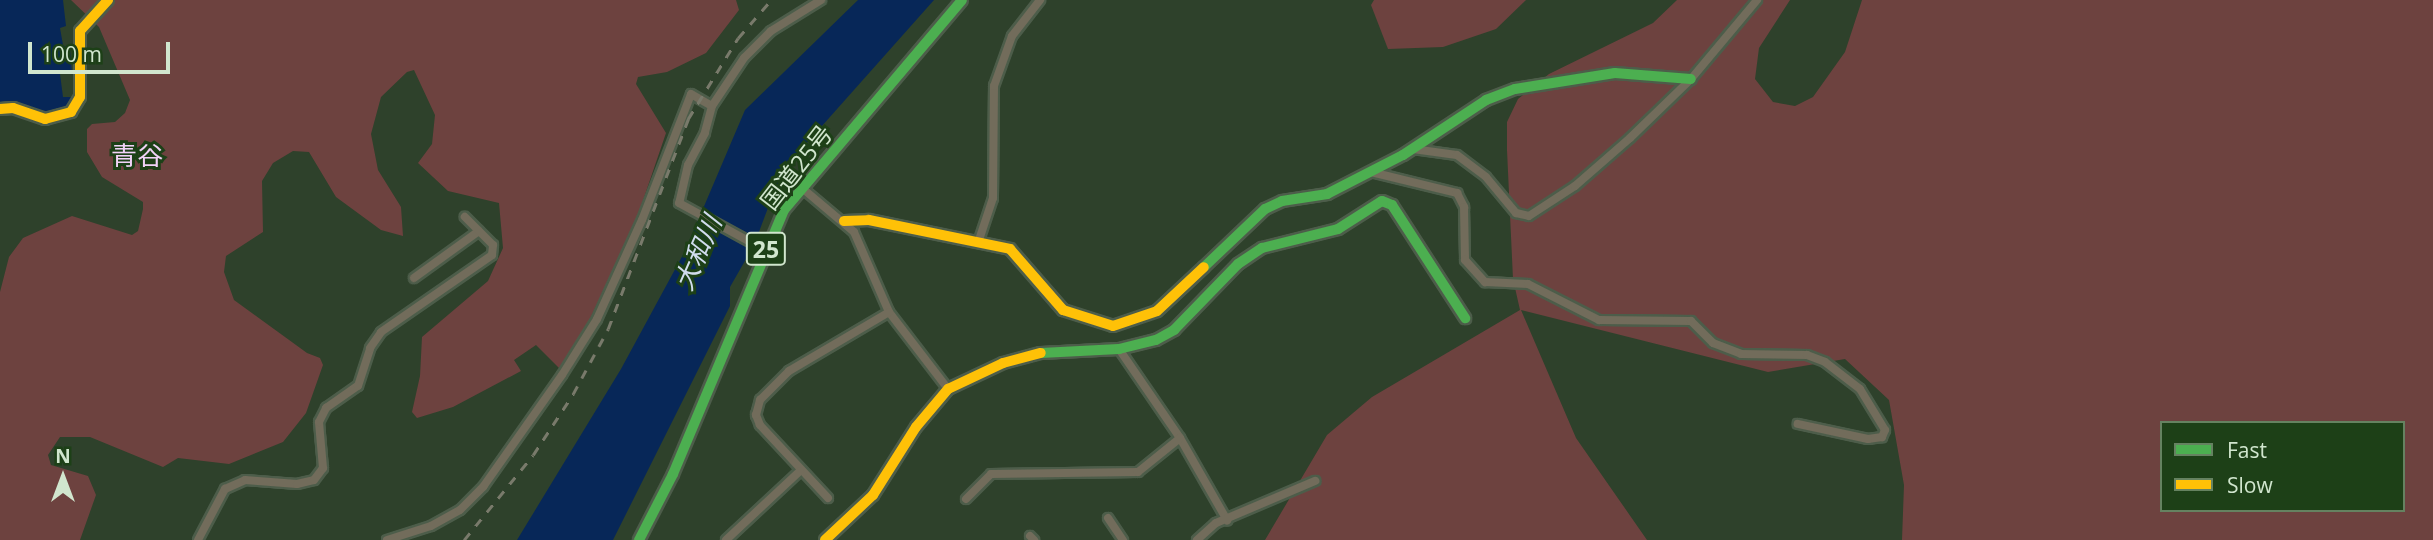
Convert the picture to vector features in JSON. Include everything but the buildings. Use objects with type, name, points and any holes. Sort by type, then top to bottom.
[{"type":"main road","points":[[0,109],[13,108],[46,119],[71,112],[80,97],[80,31],[108,0]]},
{"type":"main road","name":"国道25号","points":[[639,540],[684,450],[765,250],[784,210],[962,0]]},
{"type":"main road","points":[[844,221],[869,220],[1010,249],[1063,310],[1113,326],[1157,311],[1265,209],[1282,201],[1327,194],[1412,149],[1486,100],[1515,89],[1615,73],[1691,79]]},
{"type":"main road","points":[[825,540],[873,495],[916,427],[948,389],[1003,363],[1042,353],[1119,349],[1156,340],[1174,330],[1238,264],[1262,248],[1338,229],[1382,201],[1392,205],[1465,318]]},
{"type":"street","points":[[765,250],[684,209],[679,195],[712,106],[744,58],[771,31],[821,0]]},
{"type":"street","points":[[978,243],[993,198],[994,86],[1012,36],[1040,0]]},
{"type":"street","points":[[1412,149],[1446,151],[1470,163],[1523,218],[1576,186],[1691,79],[1757,0]]},
{"type":"street","points":[[387,540],[451,517],[483,487],[597,319],[642,220],[691,94],[712,106]]},
{"type":"street","points":[[1371,172],[1458,193],[1464,207],[1465,260],[1485,282],[1528,284],[1600,320],[1691,321],[1713,343],[1741,354],[1807,355],[1825,362],[1860,389],[1885,430],[1882,437],[1868,439],[1798,424]]},
{"type":"street","points":[[802,188],[854,232],[889,312],[948,389]]},
{"type":"street","points":[[198,540],[225,489],[245,480],[297,484],[314,480],[323,468],[319,422],[326,408],[358,386],[370,348],[381,332],[492,255],[493,245],[465,217]]},
{"type":"street","points":[[414,278],[479,231]]},
{"type":"street","points":[[828,498],[760,425],[756,415],[760,400],[774,381],[889,312]]},
{"type":"street","points":[[1119,349],[1180,438],[1227,520]]},
{"type":"street","points":[[966,499],[991,474],[1138,472],[1180,438]]},
{"type":"street","points":[[726,540],[800,471]]},
{"type":"street","points":[[1203,538],[1227,520],[1315,481]]},
{"type":"street","points":[[1108,518],[1123,540]]},
{"type":"shaded area","points":[[71,0],[736,0],[739,10],[706,53],[667,72],[638,77],[636,84],[666,133],[635,224],[587,325],[559,368],[536,345],[514,360],[521,371],[453,407],[417,418],[412,412],[420,376],[422,337],[488,281],[503,248],[499,203],[448,191],[418,163],[432,144],[435,115],[414,70],[407,72],[381,97],[371,134],[378,170],[401,207],[403,236],[381,230],[336,197],[309,152],[293,151],[273,163],[262,181],[263,232],[226,256],[224,272],[234,300],[307,353],[320,358],[323,365],[306,413],[283,442],[229,464],[178,458],[163,467],[90,437],[60,437],[48,455],[51,465],[88,476],[96,495],[80,540],[0,540],[0,292],[9,257],[23,238],[72,216],[132,235],[138,231],[143,209],[143,202],[102,177],[87,152],[87,129],[92,124],[115,122],[125,113],[130,100],[99,27]]},
{"type":"shaded area","points":[[1374,0],[1526,0],[1496,29],[1443,47],[1388,49],[1371,5]]},
{"type":"shaded area","points":[[1677,0],[1790,0],[1759,48],[1755,79],[1773,102],[1795,106],[1813,97],[1845,52],[1862,0],[2433,0],[2433,540],[1902,540],[1904,485],[1889,400],[1845,359],[1768,372],[1521,310],[1576,438],[1647,540],[1265,540],[1327,435],[1372,397],[1520,310],[1513,279],[1507,122],[1518,99],[1549,74],[1653,23]]},
{"type":"water","points":[[0,0],[63,0],[66,26],[60,28],[63,45],[70,50],[72,72],[60,74],[63,97],[76,97],[69,109],[47,114],[14,103],[0,105]]},
{"type":"water","name":"大和川","points":[[858,0],[934,0],[805,145],[774,192],[754,245],[730,287],[730,306],[613,540],[517,540],[621,369],[685,251],[745,110]]},
{"type":"railway","points":[[464,540],[533,455],[573,394],[608,329],[688,119],[738,38],[771,0]]},
{"type":"traffic: fast","points":[[639,540],[673,474],[784,210],[962,0]]},
{"type":"traffic: fast","points":[[1204,267],[1265,209],[1282,201],[1327,194],[1403,155],[1486,100],[1515,89],[1615,73],[1691,79]]},
{"type":"traffic: fast","points":[[1041,353],[1119,349],[1156,340],[1174,330],[1238,264],[1262,248],[1338,229],[1382,201],[1392,205],[1465,318]]},
{"type":"traffic: slow","points":[[0,109],[13,108],[45,119],[71,112],[80,97],[80,31],[108,0]]},
{"type":"traffic: slow","points":[[844,221],[869,220],[1010,249],[1063,310],[1113,326],[1157,311],[1204,267]]},
{"type":"traffic: slow","points":[[825,540],[873,495],[916,427],[948,389],[1003,363],[1041,353]]},
{"type":"district","name":"青谷","points":[[137,156]]}]
